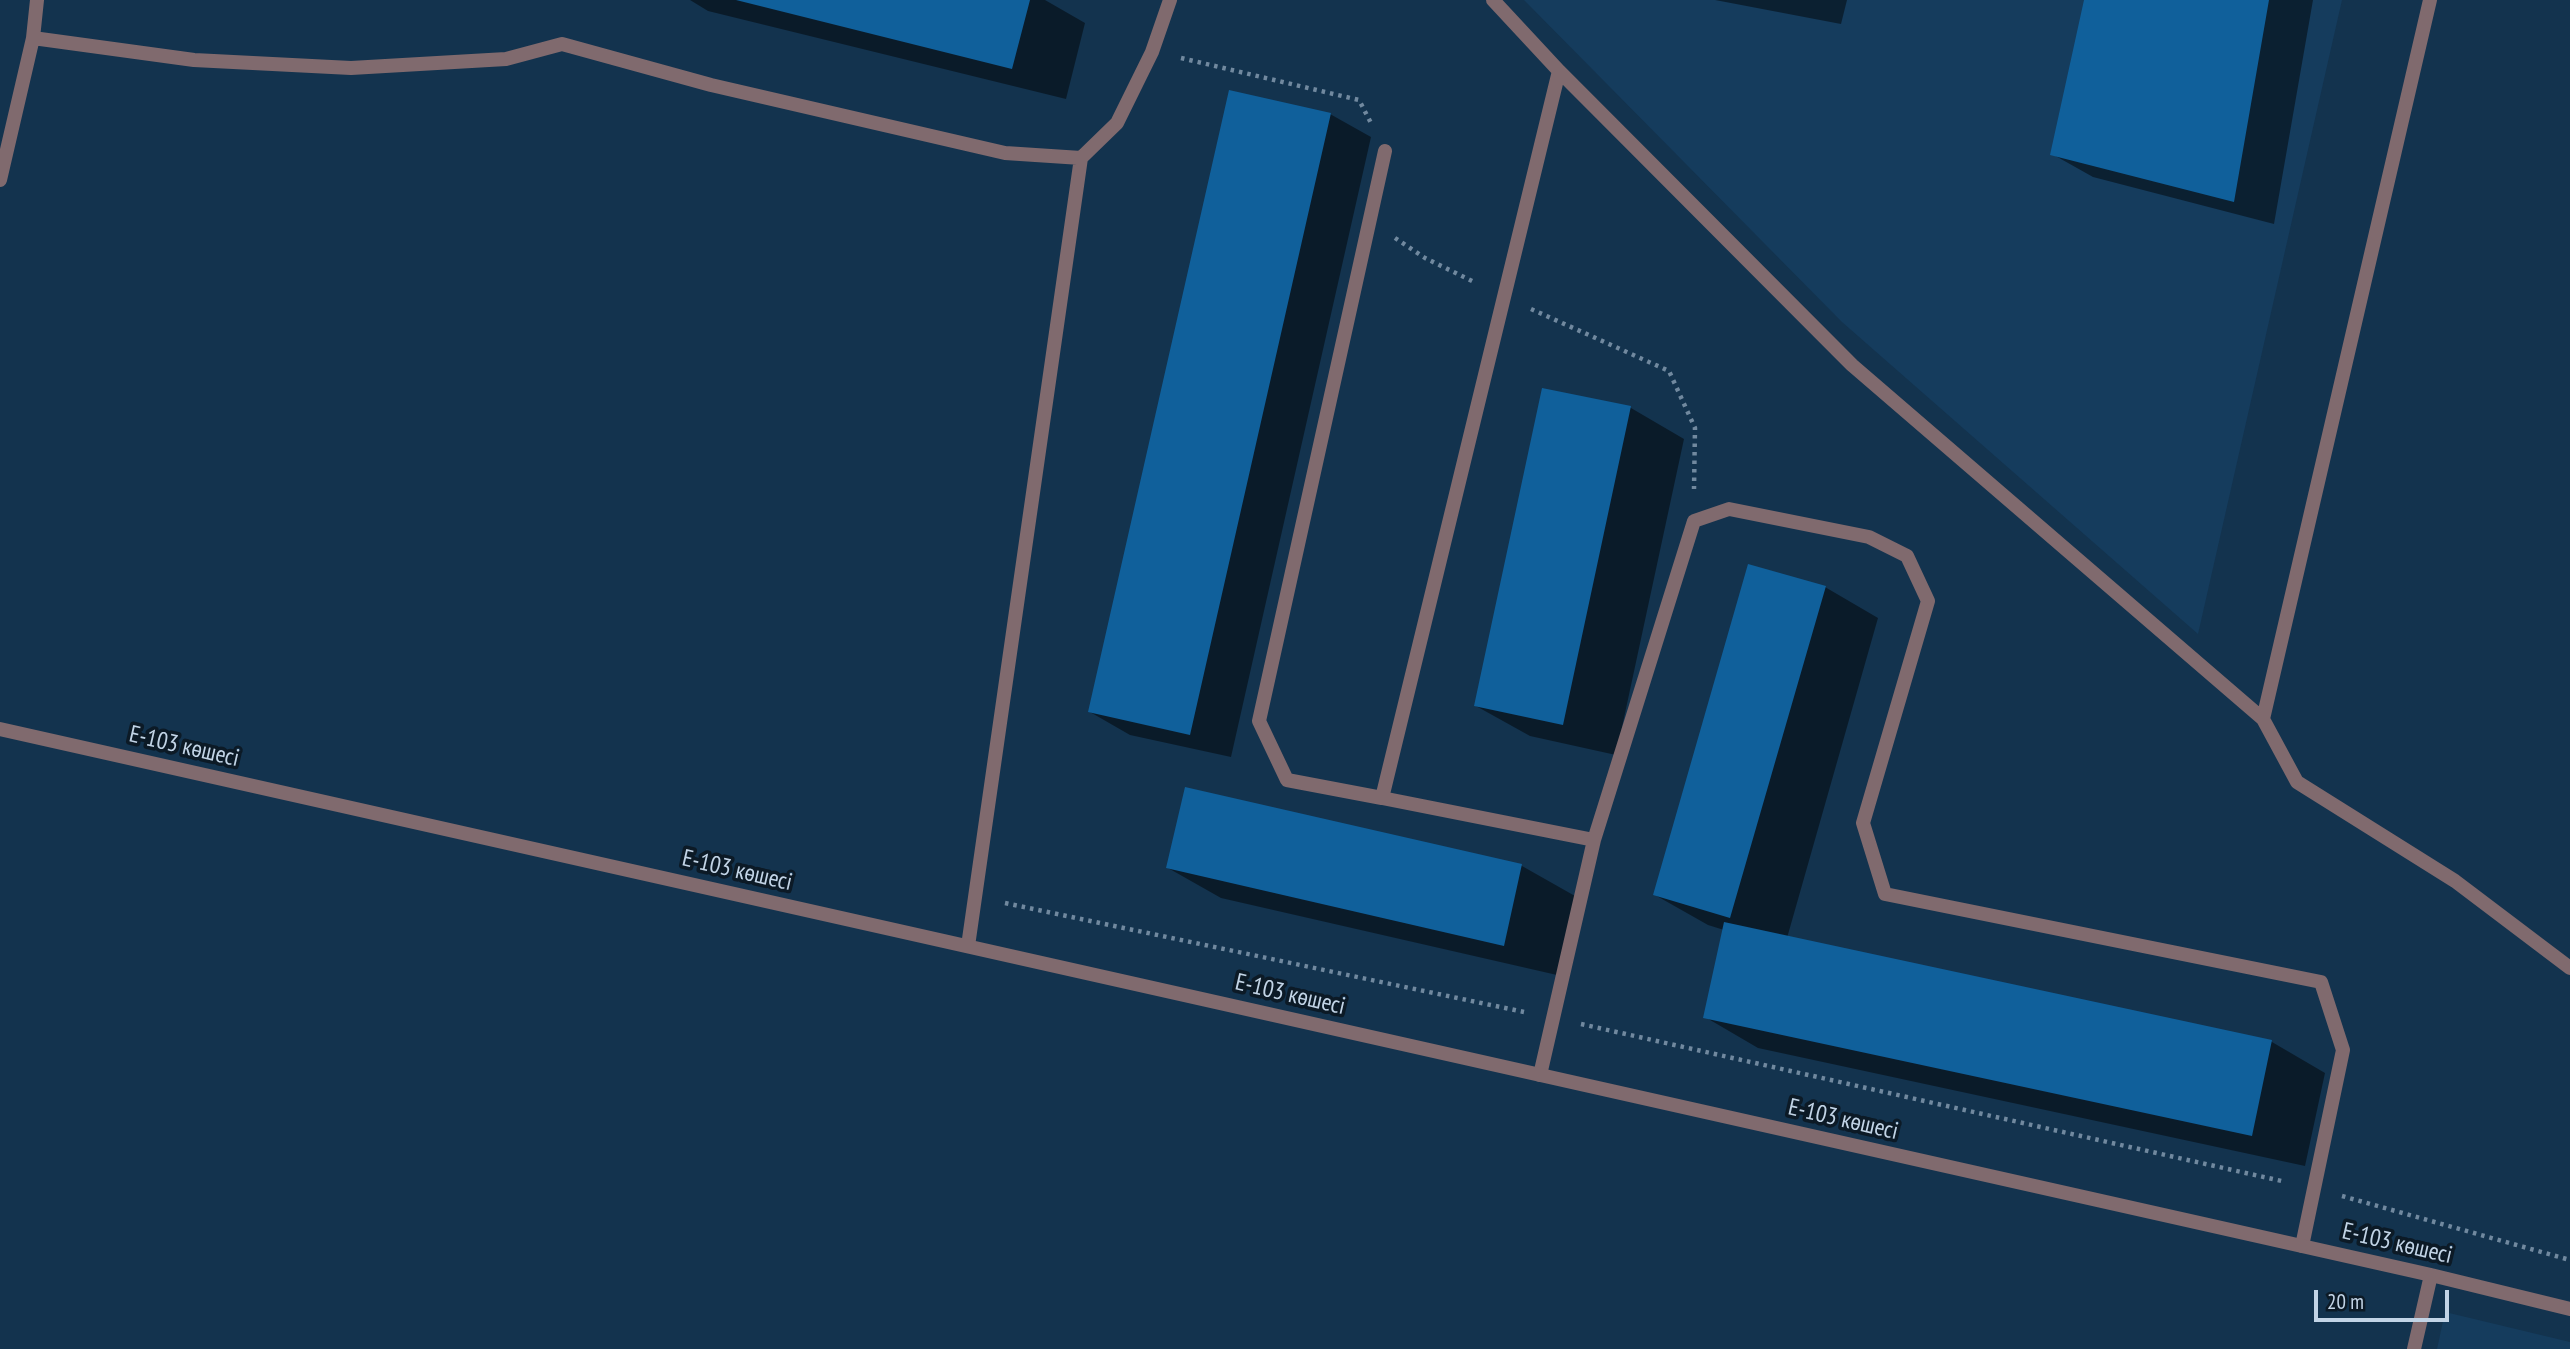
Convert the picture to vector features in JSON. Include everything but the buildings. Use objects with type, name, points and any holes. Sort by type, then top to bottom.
[{"type":"street","points":[[0,180],[33,38],[37,0]]},
{"type":"street","points":[[968,946],[1081,158],[1117,123],[1153,52],[1170,0]]},
{"type":"street","points":[[1493,0],[1559,71],[1852,365],[2263,719],[2297,782],[2455,881],[2570,968]]},
{"type":"street","points":[[2263,719],[2430,0]]},
{"type":"street","points":[[33,38],[194,60],[351,68],[506,59],[562,44],[711,85],[1005,153],[1081,158]]},
{"type":"street","points":[[1382,798],[1559,71]]},
{"type":"street","points":[[1385,151],[1259,721],[1287,780],[1594,840]]},
{"type":"street","points":[[1540,1075],[1594,840],[1694,521],[1729,509],[1870,537],[1907,556],[1928,601],[1863,823],[1885,894],[2320,982],[2343,1050],[2302,1246]]},
{"type":"street","name":"Е-103 көшесі","points":[[0,729],[2431,1275],[2570,1309]]},
{"type":"street","points":[[2414,1349],[2431,1275]]},
{"type":"path","points":[[1153,52],[1359,100],[1385,151]]},
{"type":"path","points":[[1370,221],[1424,258],[1504,297],[1669,370],[1695,428],[1694,521]]},
{"type":"path","points":[[975,897],[1553,1018],[2314,1188],[2570,1260]]},
{"type":"shaded area","points":[[1524,0],[2342,0],[2198,634],[1842,322]]},
{"type":"shaded area","points":[[2445,1312],[2570,1342],[2570,1349],[2437,1349]]}]
